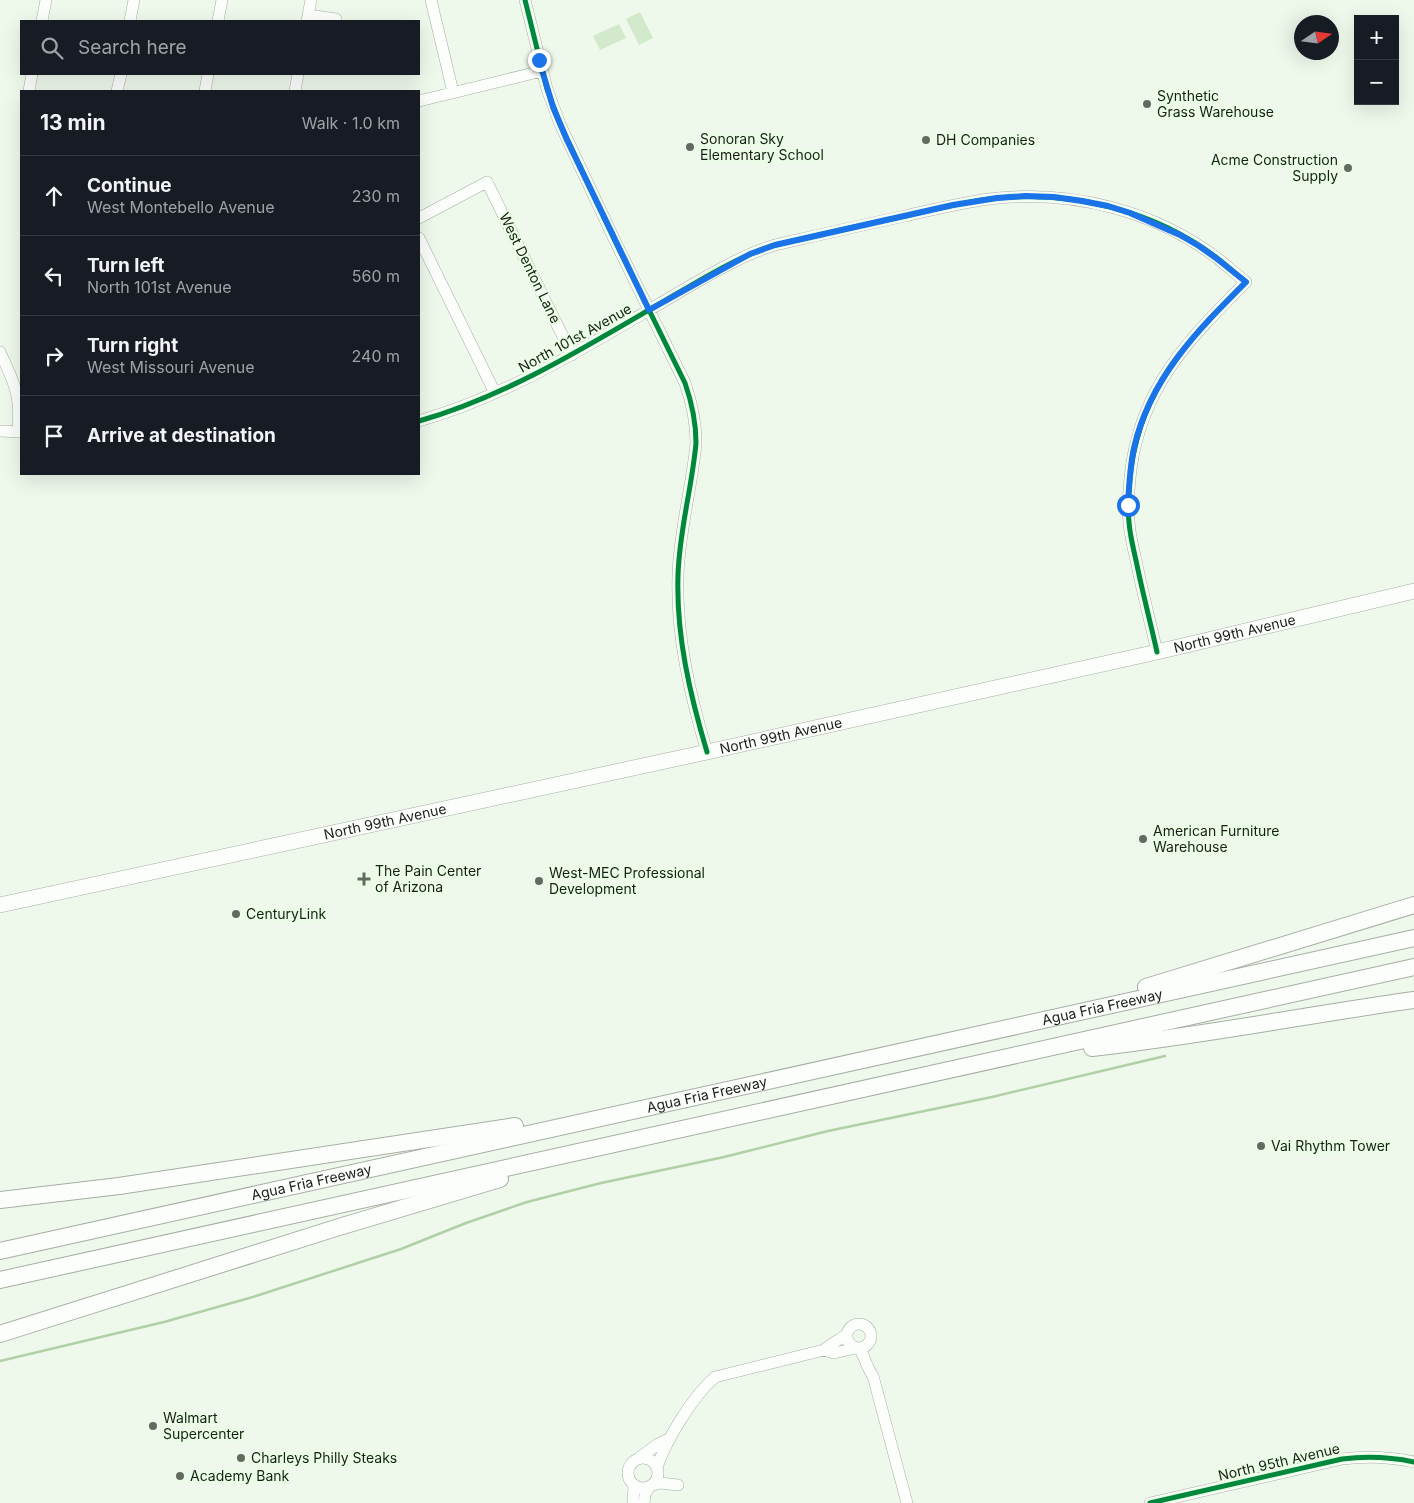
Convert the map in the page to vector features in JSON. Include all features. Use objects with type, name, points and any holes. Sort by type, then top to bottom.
[{"type":"highway","points":[[998,1029],[1084,1002],[1146,987],[1414,905]]},
{"type":"highway","name":"Agua Fria Freeway","points":[[0,1250],[1414,938]]},
{"type":"highway","name":"Agua Fria Freeway","points":[[0,1280],[1414,967]]},
{"type":"highway","points":[[1006,1058],[1177,1037],[1414,1000]]},
{"type":"highway","points":[[0,1200],[119,1186],[563,1118],[631,1111]]},
{"type":"highway","points":[[0,1334],[339,1227],[471,1187],[576,1160],[637,1140]]},
{"type":"highway","points":[[0,1330],[21,1327]]},
{"type":"main road","name":"North 99th Avenue","points":[[0,905],[707,752],[1157,652],[1414,590]]},
{"type":"street","points":[[42,20],[46,0]]},
{"type":"street","points":[[130,20],[134,0]]},
{"type":"street","points":[[218,20],[222,0]]},
{"type":"street","points":[[311,0],[308,18],[336,19]]},
{"type":"street","points":[[431,0],[453,92]]},
{"type":"street","points":[[525,0],[542,71],[553,107],[567,140],[685,383],[692,405],[696,430],[695,455],[682,535],[678,576],[679,616],[685,663],[707,752]]},
{"type":"street","points":[[420,101],[542,71]]},
{"type":"street","points":[[29,90],[32,75]]},
{"type":"street","points":[[117,90],[121,75]]},
{"type":"street","points":[[205,90],[208,75]]},
{"type":"street","points":[[294,90],[298,75]]},
{"type":"street","name":"West Denton Lane","points":[[420,217],[487,182],[572,354]]},
{"type":"street","name":"North 101st Avenue","points":[[420,421],[495,393],[531,376],[733,263],[769,247],[953,205],[997,198],[1025,196],[1054,197],[1108,206],[1154,222],[1193,242],[1246,282],[1203,325],[1167,370],[1150,401],[1134,448],[1130,478],[1129,521],[1132,544],[1157,652]]},
{"type":"street","points":[[420,240],[495,393]]},
{"type":"street","points":[[0,352],[17,392],[19,432],[0,431]]},
{"type":"street","points":[[644,1503],[645,1494],[657,1481],[658,1470],[669,1439],[703,1388],[715,1377],[824,1350],[847,1334],[850,1327],[854,1325],[864,1325],[871,1333],[862,1346],[834,1353],[824,1350]]},
{"type":"street","points":[[847,1334],[850,1344],[862,1346]]},
{"type":"street","points":[[862,1346],[868,1369],[873,1376],[907,1503]]},
{"type":"street","points":[[640,1458],[653,1461],[663,1477],[678,1485],[660,1483],[638,1488],[628,1477],[629,1467],[635,1460],[658,1444],[669,1439]]},
{"type":"street","name":"North 95th Avenue","points":[[1150,1503],[1342,1459],[1370,1456],[1414,1462]]},
{"type":"street","points":[[633,1503],[634,1485]]},
{"type":"green space","points":[[640,12],[653,38],[639,45],[626,19]]},
{"type":"green space","points":[[619,24],[626,38],[600,50],[593,36]]},
{"type":"waterway","points":[[0,1361],[164,1322],[253,1297],[401,1249],[466,1223],[527,1202],[601,1183],[724,1157],[828,1131],[992,1097],[1165,1056]]},
{"type":"cycle path","points":[[525,0],[547,89],[560,124],[685,383],[692,405],[696,443],[679,559],[678,598],[685,665],[707,752]]},
{"type":"cycle path","points":[[420,421],[481,399],[540,372],[713,273],[744,257],[775,245],[951,206],[998,198],[1056,198],[1113,208],[1167,228],[1193,242],[1217,258],[1246,282],[1187,344],[1171,366],[1157,388],[1137,439],[1131,469],[1128,509],[1131,540],[1157,652]]},
{"type":"cycle path","points":[[1150,1503],[1342,1459],[1378,1458],[1414,1462]]},
{"type":"place","name":"Synthetic Grass Warehouse","points":[[1147,104]]},
{"type":"place","name":"DH Companies","points":[[926,140]]},
{"type":"place","name":"Sonoran Sky Elementary School","points":[[690,147]]},
{"type":"place","name":"Acme Construction Supply","points":[[1348,168]]},
{"type":"place","name":"American Furniture Warehouse","points":[[1143,839]]},
{"type":"place","name":"The Pain Center of Arizona","points":[[364,879]]},
{"type":"place","name":"West-MEC Professional Development","points":[[539,881]]},
{"type":"place","name":"CenturyLink","points":[[236,914]]},
{"type":"place","name":"Vai Rhythm Tower","points":[[1261,1146]]},
{"type":"place","name":"Walmart Supercenter","points":[[153,1426]]},
{"type":"place","name":"Charleys Philly Steaks","points":[[241,1458]]},
{"type":"place","name":"Academy Bank","points":[[180,1476]]},
{"type":"route","points":[[539,60],[553,107],[567,140],[649,310],[708,276],[762,249],[953,205],[997,198],[1025,196],[1054,197],[1108,206],[1154,222],[1199,246],[1216,258],[1246,282],[1203,325],[1167,370],[1158,385],[1143,418],[1134,448],[1128,505]]}]
